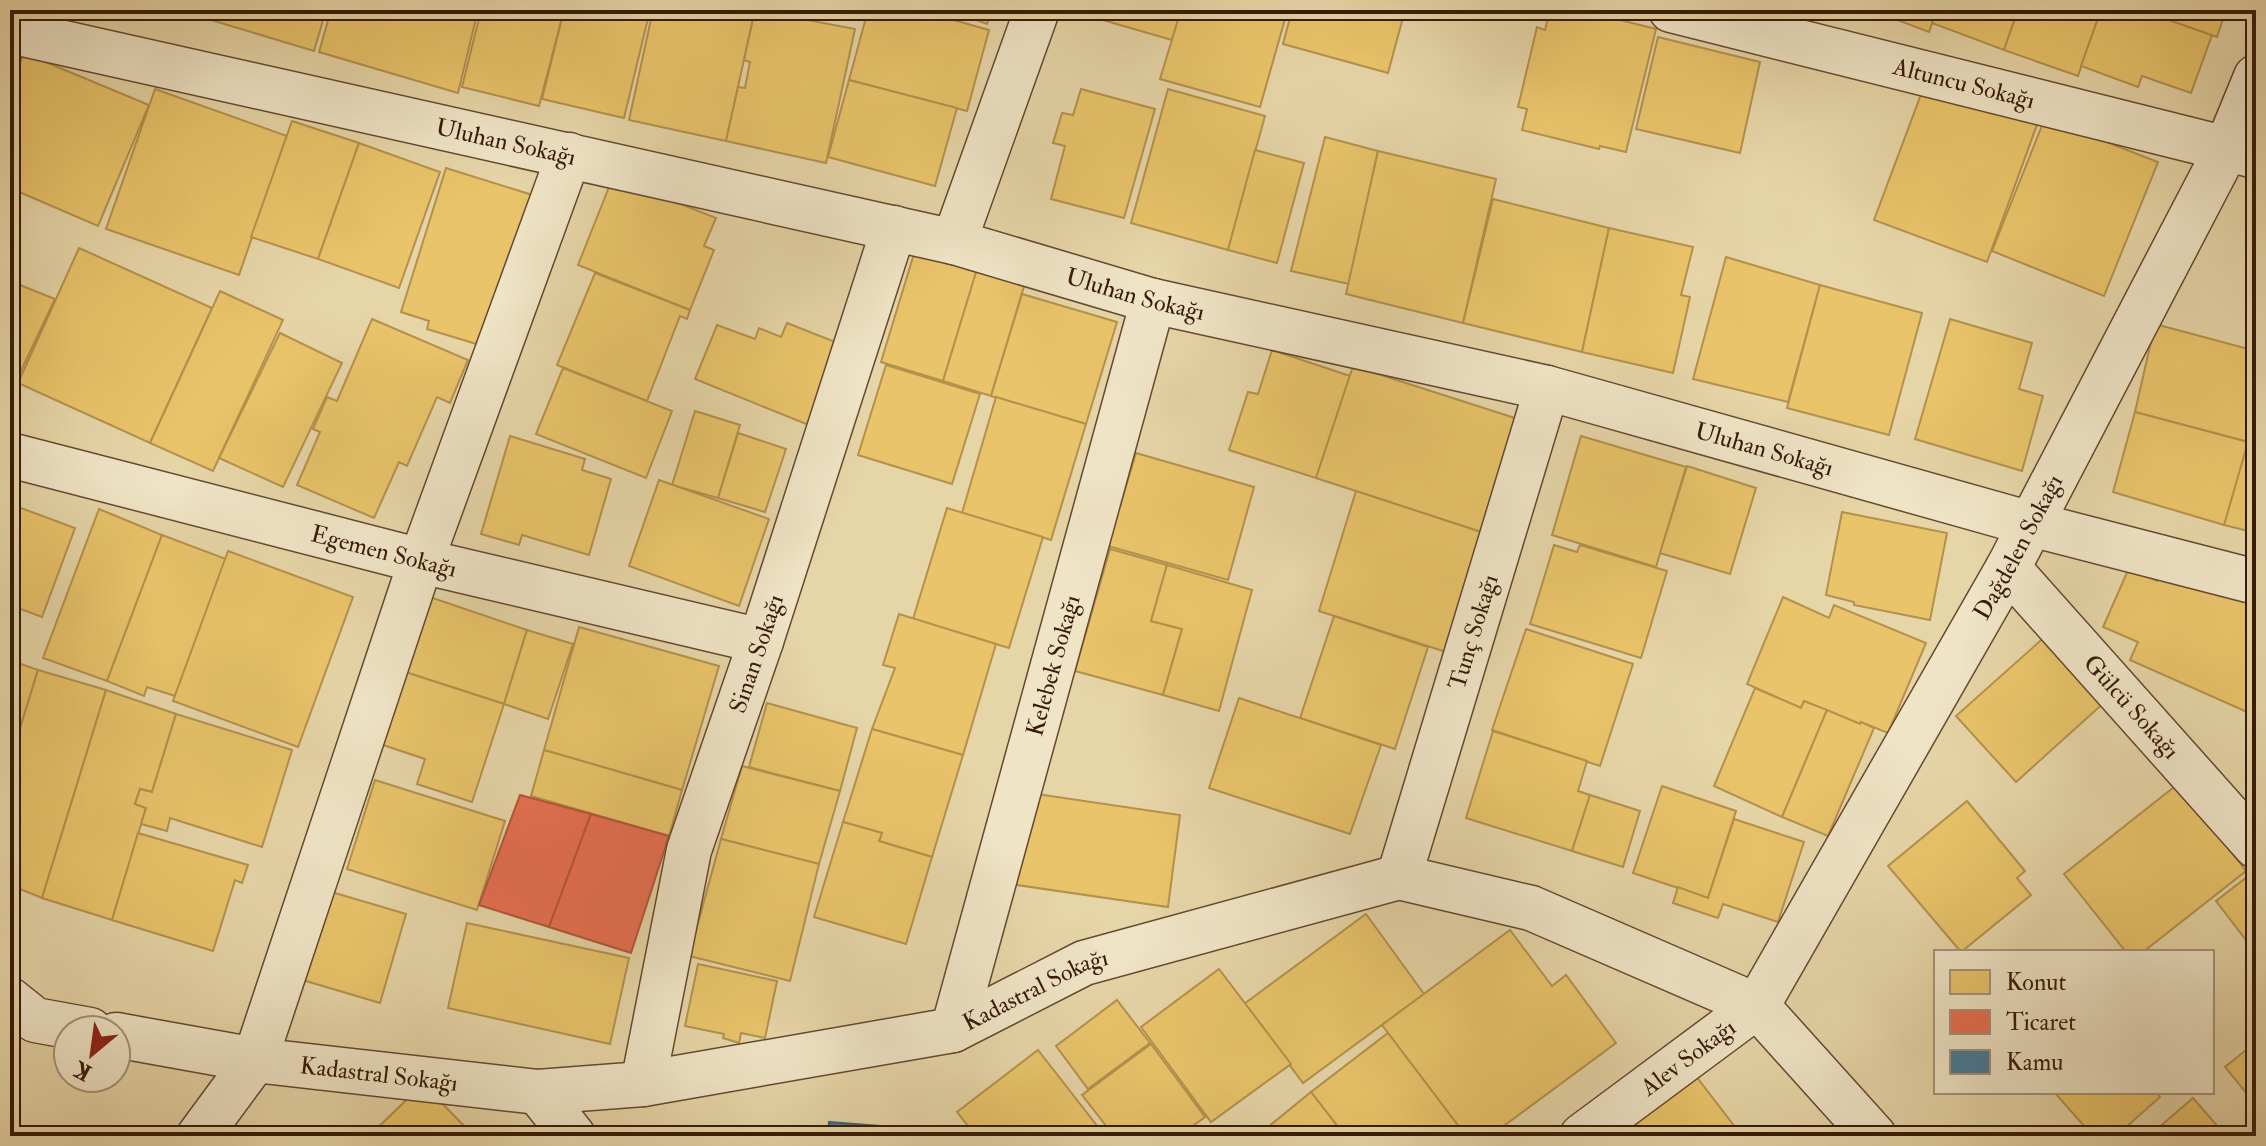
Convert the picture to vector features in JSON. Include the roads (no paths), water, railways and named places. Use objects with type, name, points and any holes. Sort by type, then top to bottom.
[{"type":"street","points":[[954,242],[1037,10]]},
{"type":"street","name":"Altuncu Sokağı","points":[[1671,10],[2241,153]]},
{"type":"street","name":"Uluhan Sokağı","points":[[10,31],[954,242],[1153,301],[1547,388],[2031,524],[2256,582]]},
{"type":"street","name":"Dağdelen Sokağı","points":[[1757,1006],[2241,153],[2256,77]]},
{"type":"street","points":[[199,1136],[255,1060],[421,561],[569,155]]},
{"type":"street","name":"Sinan Sokağı","points":[[643,1084],[689,850],[761,641],[894,228]]},
{"type":"street","name":"Kelebek Sokağı","points":[[953,1030],[1153,301]]},
{"type":"street","name":"Tunç Sokağı","points":[[1399,877],[1547,388]]},
{"type":"street","name":"Egemen Sokağı","points":[[10,455],[421,561],[761,641]]},
{"type":"street","name":"Gülcü Sokağı","points":[[2008,568],[2256,846]]},
{"type":"street","name":"Kadastral Sokağı","points":[[132,1038],[255,1060],[538,1092],[643,1084],[953,1030],[1084,963],[1399,877],[1531,908],[1757,1006],[1874,1136]]},
{"type":"street","name":"Alev Sokağı","points":[[1582,1136],[1757,1006]]},
{"type":"street","points":[[18,1015],[52,1022]]},
{"type":"street","points":[[538,1092],[573,1136]]}]
